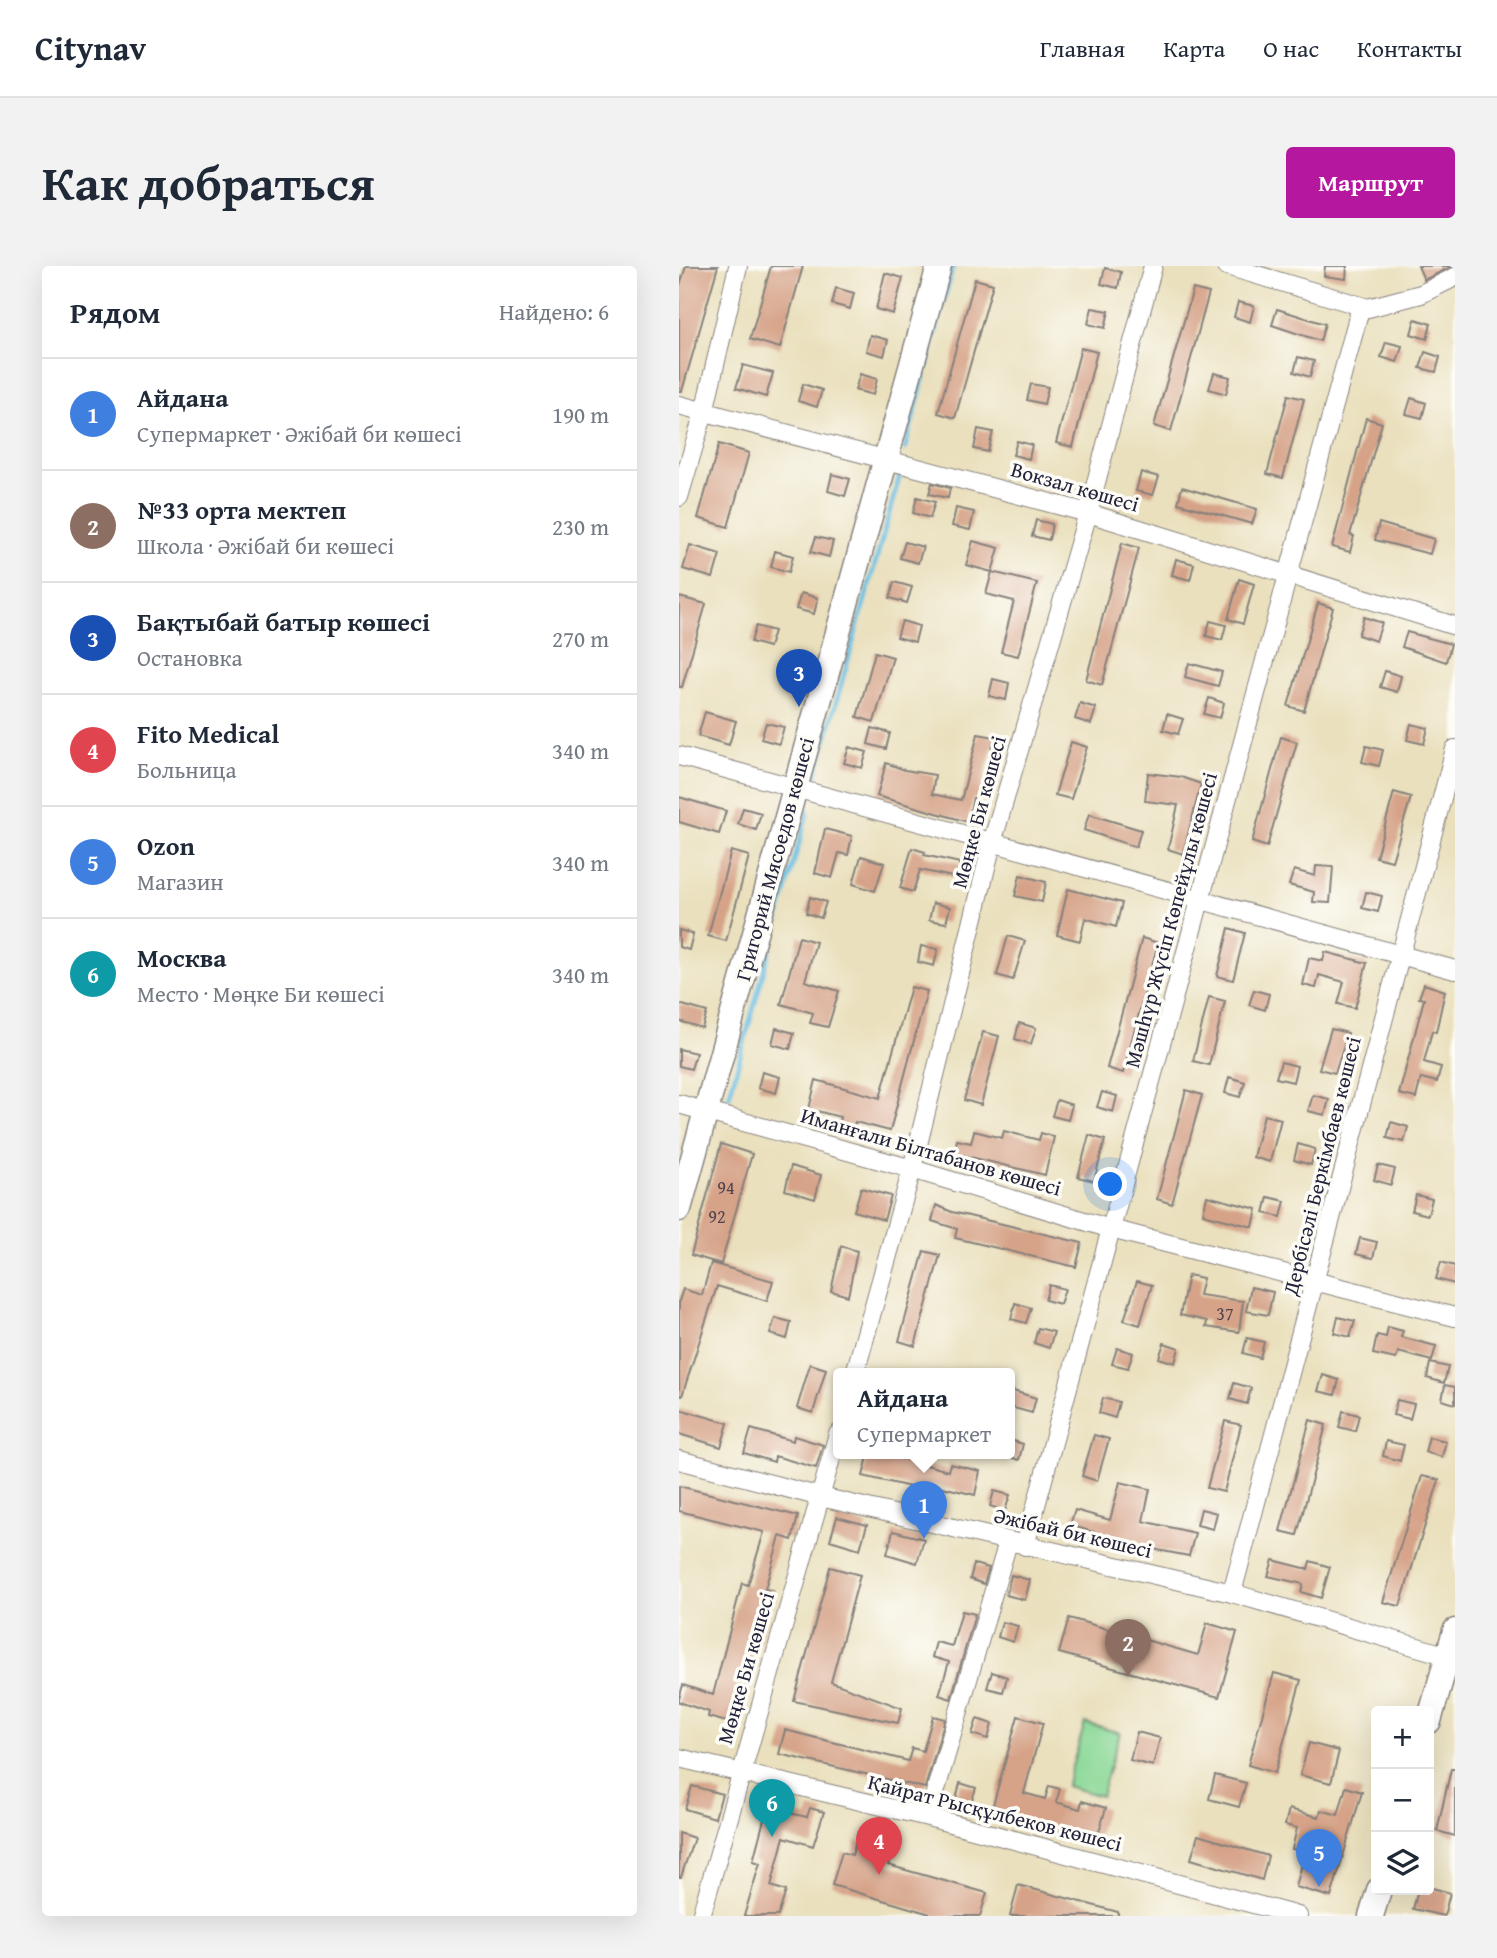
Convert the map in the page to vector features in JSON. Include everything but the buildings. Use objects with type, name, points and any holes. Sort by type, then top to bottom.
[{"type":"main road","name":"Григорий Мясоедов көшесі","points":[[679,1209],[939,266]]},
{"type":"main road","points":[[1434,1706],[1451,1657],[1455,1631]]},
{"type":"main road","points":[[1371,1916],[1377,1895]]},
{"type":"street","points":[[679,497],[704,412],[738,266]]},
{"type":"street","name":"Мөңке Би көшесі","points":[[856,1368],[912,1169],[992,843],[1088,513],[1153,266]]},
{"type":"street","points":[[1227,266],[1368,308],[1408,298],[1455,277]]},
{"type":"street","name":"Мәшһүр Жүсіп Көпейұлы көшесі","points":[[928,1818],[1016,1544],[1111,1229],[1361,306]]},
{"type":"street","name":"Вокзал көшесі","points":[[679,405],[1088,513],[1455,626]]},
{"type":"street","name":"Дербісәлі Беркімбаев көшесі","points":[[1232,1593],[1455,750]]},
{"type":"street","points":[[679,756],[1455,971]]},
{"type":"street","name":"Иманғали Білтабанов көшесі","points":[[679,1104],[912,1169],[1111,1229],[1455,1317]]},
{"type":"street","name":"Мөңке Би көшесі","points":[[701,1916],[739,1773],[833,1453]]},
{"type":"street","name":"Әжібай би көшесі","points":[[679,1460],[1016,1544],[1232,1593],[1451,1657]]},
{"type":"street","name":"Қайрат Рысқұлбеков көшесі","points":[[679,1758],[928,1818],[1298,1916]]},
{"type":"green space","points":[[1085,1723],[1120,1733],[1101,1796],[1066,1786]]},
{"type":"waterway","points":[[905,449],[953,266]]},
{"type":"waterway","points":[[815,778],[900,475]]},
{"type":"waterway","points":[[729,1097],[808,811]]},
{"type":"place","name":"Бақтыбай батыр көшесі","points":[[799,707]]},
{"type":"place","name":"Айдана","points":[[924,1539]]},
{"type":"place","name":"№33 орта мектеп","points":[[1128,1677]]},
{"type":"place","name":"Москва","points":[[772,1837]]},
{"type":"place","name":"Fito Medical","points":[[879,1875]]},
{"type":"place","name":"Ozon","points":[[1319,1887]]}]
